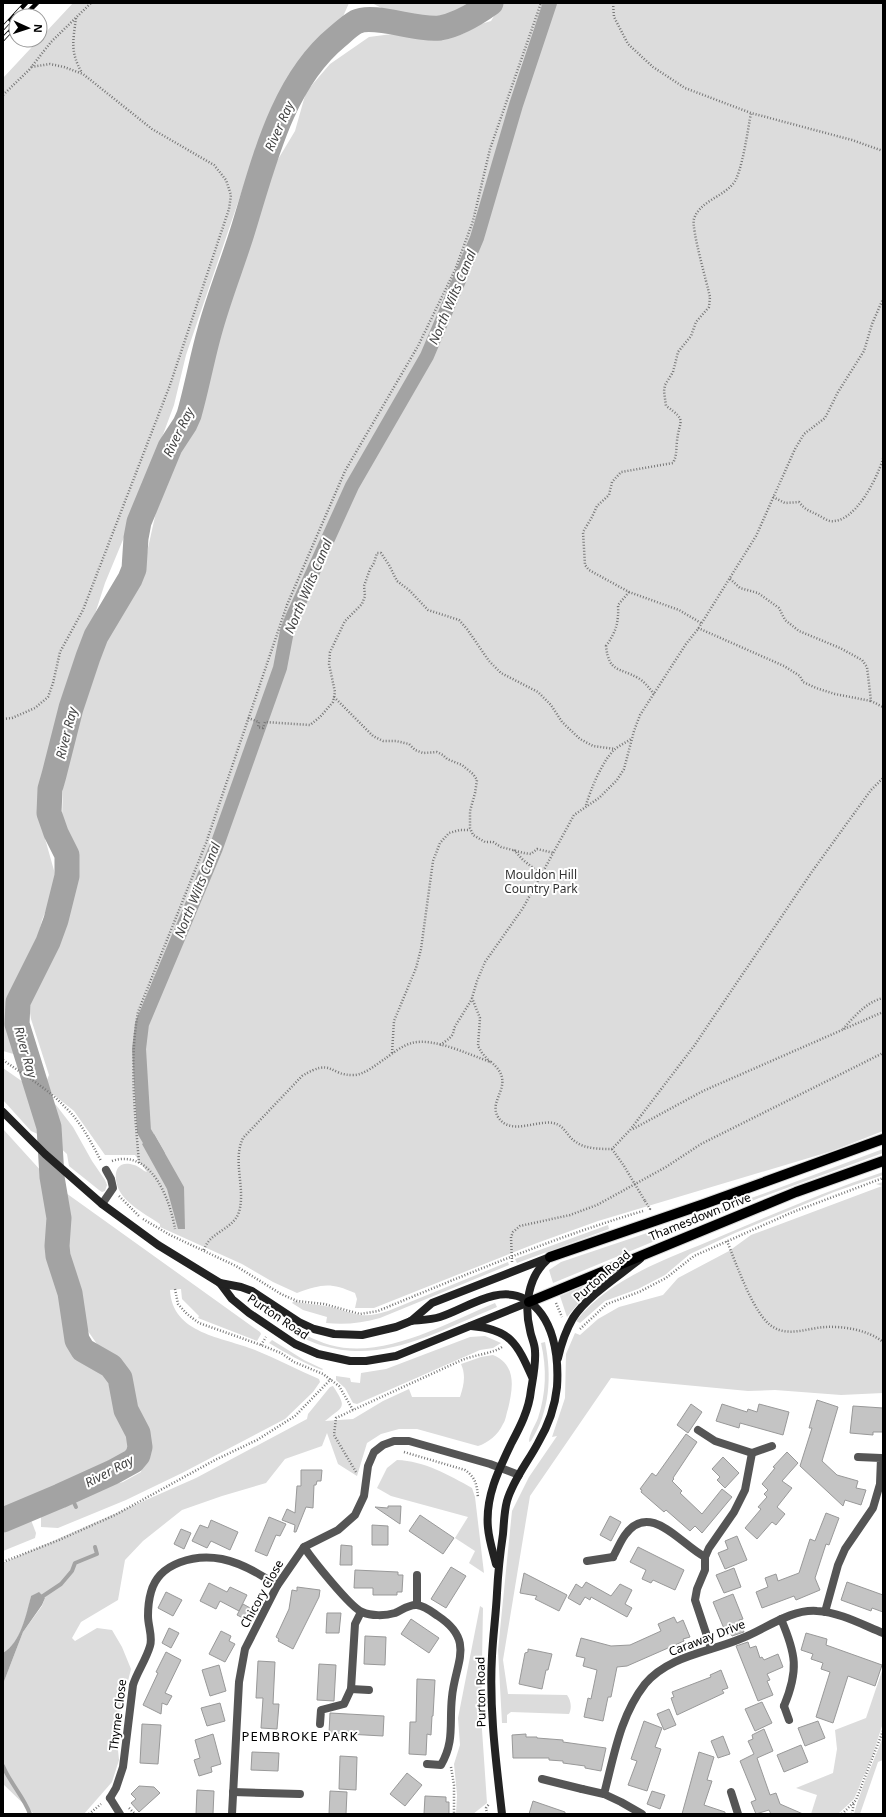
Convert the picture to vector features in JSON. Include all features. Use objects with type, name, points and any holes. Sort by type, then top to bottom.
[{"type":"main road","name":"Purton Road","points":[[3,1112],[71,1179],[158,1245],[220,1283],[241,1287],[252,1291],[299,1322],[326,1333],[362,1335],[396,1327],[411,1321],[439,1318],[498,1295],[512,1295],[528,1302],[542,1312],[548,1325],[556,1352],[557,1388],[549,1421],[519,1475],[507,1501],[497,1569],[492,1656],[492,1704],[494,1746],[502,1814]]},
{"type":"main road","name":"Thamesdown Drive","points":[[550,1257],[712,1201],[883,1139]]},
{"type":"main road","name":"Thamesdown Drive","points":[[528,1302],[796,1192],[883,1161]]},
{"type":"main road","name":"Purton Road","points":[[557,1364],[564,1337],[574,1317],[592,1299],[648,1252]]},
{"type":"main road","name":"Purton Road","points":[[497,1569],[488,1528],[490,1493],[500,1467],[519,1430],[526,1411],[533,1378],[535,1350],[528,1319],[530,1286],[537,1270],[550,1257]]},
{"type":"main road","name":"Purton Road","points":[[411,1321],[432,1303],[550,1257]]},
{"type":"main road","name":"Purton Road","points":[[220,1283],[232,1299],[271,1328],[305,1350],[331,1358],[358,1361],[388,1357],[528,1302]]},
{"type":"main road","name":"Purton Road","points":[[469,1326],[488,1327],[498,1330],[518,1348],[533,1378]]},
{"type":"street","points":[[102,1204],[113,1188],[105,1168]]},
{"type":"street","points":[[698,1430],[724,1445],[752,1453],[772,1446]]},
{"type":"street","name":"Chicory Close","points":[[232,1814],[240,1682],[245,1649],[277,1586],[304,1547],[338,1530],[348,1522],[360,1506],[364,1496],[364,1485],[368,1466],[374,1452],[383,1445],[394,1441],[409,1441],[500,1467],[519,1475]]},
{"type":"street","points":[[710,1648],[695,1600],[697,1589],[705,1570],[705,1557],[716,1537],[740,1502],[748,1477],[752,1453]]},
{"type":"street","points":[[825,1612],[838,1566],[845,1549],[873,1508],[880,1484],[882,1458],[858,1457]]},
{"type":"street","points":[[587,1561],[614,1557],[625,1536],[632,1527],[642,1522],[651,1522],[660,1525],[694,1551],[705,1557]]},
{"type":"street","points":[[304,1547],[314,1561],[361,1612],[384,1615],[417,1604],[425,1607],[449,1624],[459,1636],[461,1654],[452,1697],[451,1738],[447,1754],[441,1765],[427,1764]]},
{"type":"street","name":"Thyme Close","points":[[110,1798],[116,1788],[123,1767],[133,1685],[136,1673],[150,1646],[148,1615],[152,1590],[157,1580],[174,1564],[198,1558],[210,1558],[233,1562],[266,1578],[277,1586]]},
{"type":"street","points":[[417,1575],[417,1604]]},
{"type":"street","points":[[320,1724],[321,1710],[344,1704],[351,1689],[355,1624],[361,1612]]},
{"type":"street","name":"Caraway Drive","points":[[604,1794],[622,1725],[628,1711],[646,1683],[661,1670],[710,1648],[742,1638],[781,1620],[807,1612],[825,1612],[883,1633]]},
{"type":"street","points":[[781,1620],[791,1644],[794,1663],[793,1681],[784,1706],[789,1720]]},
{"type":"street","points":[[351,1689],[369,1690]]},
{"type":"street","points":[[542,1779],[604,1794],[621,1802],[638,1813]]},
{"type":"street","points":[[233,1792],[300,1794]]},
{"type":"street","points":[[731,1792],[738,1814]]},
{"type":"street","points":[[110,1798],[120,1814]]},
{"type":"path","points":[[3,95],[31,67],[51,42],[91,3]]},
{"type":"path","points":[[139,1163],[133,1064],[134,1034],[138,1012],[206,843],[287,605],[346,471],[418,346],[455,270],[473,222],[490,149],[541,3]]},
{"type":"path","points":[[614,3],[614,17],[628,44],[653,67],[685,88],[751,113],[852,140],[883,151]]},
{"type":"path","points":[[76,18],[73,42],[75,60],[83,74]]},
{"type":"path","points":[[3,719],[12,718],[35,708],[48,697],[53,683],[60,652],[83,610],[170,385],[215,254],[231,195],[226,180],[214,165],[152,129],[83,74],[50,64],[31,67]]},
{"type":"path","points":[[701,623],[678,610],[629,592],[589,570],[585,565],[583,532],[597,506],[609,495],[612,482],[621,472],[673,463],[677,456],[677,441],[681,423],[678,414],[666,406],[664,391],[665,385],[673,372],[674,362],[678,352],[691,336],[696,322],[709,307],[710,297],[695,234],[694,219],[703,207],[734,183],[741,163],[751,113]]},
{"type":"path","points":[[440,1045],[449,1039],[454,1033],[454,1028],[472,998],[485,962],[523,908],[574,815],[599,798],[617,780],[624,769],[640,715],[730,579],[756,536],[773,497],[804,434],[825,418],[838,392],[864,351],[872,324],[883,299]]},
{"type":"path","points":[[773,497],[785,502],[799,502],[805,510],[829,521],[841,520],[863,501],[878,475],[883,459]]},
{"type":"path","points":[[248,718],[259,722],[258,727],[263,728],[265,722],[310,725],[320,717],[333,702],[336,692],[329,664],[330,652],[345,621],[362,604],[365,596],[364,586],[370,569],[374,563],[377,553],[381,553],[390,565],[397,581],[409,590],[428,610],[459,620],[489,661],[501,673],[538,692],[551,705],[562,722],[580,739],[593,746],[615,749]]},
{"type":"path","points":[[730,579],[740,588],[758,593],[779,608],[785,620],[799,631],[840,648],[862,660],[867,668],[871,701]]},
{"type":"path","points":[[629,592],[618,605],[619,621],[614,634],[606,646],[608,659],[615,668],[646,683],[654,694]]},
{"type":"path","points":[[698,628],[784,666],[800,676],[803,682],[816,688],[835,694],[871,701],[883,707]]},
{"type":"path","points":[[334,697],[373,736],[383,741],[396,741],[409,744],[415,750],[423,753],[437,752],[447,759],[462,765],[473,774],[477,780],[470,811],[470,830],[473,835],[485,842],[493,842],[501,847],[514,849],[524,853],[531,854],[537,849],[554,853]]},
{"type":"path","points":[[586,806],[599,774],[615,749],[632,739]]},
{"type":"path","points":[[612,1149],[630,1130],[722,1006],[811,873],[871,790],[883,778]]},
{"type":"path","points":[[392,1054],[394,1022],[416,968],[421,949],[433,861],[437,849],[449,833],[460,830],[470,830]]},
{"type":"path","points":[[514,849],[523,860],[542,874]]},
{"type":"path","points":[[113,1188],[128,1206],[140,1217],[170,1235],[236,1266],[281,1294],[297,1301],[324,1304],[360,1314],[378,1311],[510,1256],[599,1224],[650,1209],[612,1149],[589,1147],[576,1142],[564,1128],[552,1123],[511,1126],[503,1123],[496,1114],[502,1076],[498,1068],[482,1053],[478,1046],[480,1018],[472,998]]},
{"type":"path","points":[[841,1030],[862,1009],[878,999],[883,998]]},
{"type":"path","points":[[630,1130],[703,1091],[883,1012]]},
{"type":"path","points":[[204,1250],[209,1240],[231,1223],[238,1213],[240,1199],[238,1149],[243,1138],[302,1076],[314,1069],[323,1067],[332,1068],[342,1073],[354,1075],[370,1068],[410,1043],[422,1041],[440,1045],[491,1062]]},
{"type":"path","points":[[510,1256],[511,1237],[513,1232],[520,1226],[570,1215],[597,1205],[666,1167],[701,1144],[883,1053]]},
{"type":"path","points":[[3,1060],[60,1102],[75,1118],[94,1146],[105,1168],[119,1159],[139,1163],[148,1169],[165,1193],[170,1205],[175,1229]]},
{"type":"path","points":[[548,1325],[563,1320],[580,1330],[606,1304],[639,1292],[666,1278],[694,1256],[793,1212],[883,1178]]},
{"type":"path","points":[[727,1241],[748,1292],[765,1320],[774,1328],[785,1331],[802,1331],[825,1327],[842,1328],[861,1331],[883,1342]]},
{"type":"path","points":[[176,1289],[178,1304],[181,1309],[200,1323],[281,1353],[294,1362],[323,1374],[330,1378],[345,1395],[353,1410]]},
{"type":"path","points":[[364,1485],[359,1484],[360,1479],[334,1435],[336,1418],[476,1354],[498,1350],[510,1340]]},
{"type":"path","points":[[3,1562],[71,1535],[115,1515],[270,1432],[302,1410],[330,1378]]},
{"type":"path","points":[[399,1451],[465,1470],[473,1476],[476,1484],[478,1504]]},
{"type":"path","points":[[852,1814],[854,1802],[869,1769],[883,1731]]},
{"type":"path","points":[[454,1785],[454,1814]]},
{"type":"path","points":[[89,1814],[110,1798]]},
{"type":"path","points":[[487,1814],[486,1808],[489,1806],[490,1801]]},
{"type":"path","points":[[842,1814],[854,1802]]},
{"type":"green space","points":[[73,3],[349,3],[341,21],[285,87],[248,173],[186,355],[174,405],[132,518],[105,583],[54,743],[41,807],[44,835],[55,874],[55,888],[42,920],[34,953],[21,1011],[17,1055],[3,1051],[3,78],[31,48],[48,48],[48,30]]},
{"type":"green space","points":[[372,3],[468,3],[448,17],[413,16],[391,13]]},
{"type":"green space","name":"Mouldon Hill Country Park","points":[[502,3],[883,3],[883,1131],[832,1151],[598,1221],[537,1243],[374,1308],[355,1308],[357,1299],[355,1293],[339,1287],[320,1286],[297,1293],[273,1282],[242,1264],[160,1227],[160,1224],[127,1200],[117,1185],[116,1175],[119,1167],[127,1164],[134,1165],[147,1172],[135,1155],[105,1155],[74,1111],[44,1087],[49,1075],[31,1019],[28,1001],[33,986],[70,908],[76,872],[72,842],[62,817],[63,787],[81,708],[110,631],[144,566],[156,512],[198,409],[265,181],[295,131],[306,92],[330,64],[369,37],[392,34],[432,39],[460,35],[481,24],[491,21]]},
{"type":"green space","points":[[3,1068],[56,1105],[73,1127],[92,1161],[105,1180],[107,1185],[105,1191],[102,1192],[99,1190],[69,1166],[67,1154],[45,1134],[40,1135],[31,1131],[3,1100]]},
{"type":"green space","points":[[3,1129],[52,1183],[261,1334],[257,1341],[198,1318],[199,1316],[182,1299],[181,1289],[170,1290],[173,1305],[180,1316],[189,1325],[201,1332],[255,1350],[319,1379],[320,1382],[313,1392],[285,1419],[182,1473],[126,1500],[58,1528],[41,1527],[41,1499],[58,1489],[85,1493],[123,1482],[141,1472],[145,1457],[132,1413],[127,1372],[115,1358],[99,1347],[81,1321],[77,1297],[63,1269],[53,1268],[62,1291],[62,1320],[65,1338],[74,1351],[94,1362],[108,1381],[115,1410],[125,1427],[132,1445],[130,1453],[114,1463],[3,1507]]},
{"type":"green space","points":[[883,1149],[883,1153],[759,1198],[553,1283],[549,1270],[561,1262],[757,1196]]},
{"type":"green space","points":[[883,1172],[883,1175],[834,1192],[735,1233],[690,1254],[665,1275],[638,1289],[605,1301],[580,1323],[576,1321],[590,1305],[606,1292],[642,1270],[800,1203]]},
{"type":"green space","points":[[883,1182],[883,1393],[841,1395],[775,1390],[748,1391],[611,1378],[530,1496],[503,1660],[508,1694],[567,1695],[571,1704],[571,1709],[569,1714],[511,1712],[507,1715],[507,1723],[502,1723],[498,1650],[512,1511],[529,1477],[557,1436],[552,1437],[565,1398],[566,1354],[575,1333],[580,1335],[598,1319],[619,1307],[663,1295],[678,1278],[729,1251],[751,1235],[882,1186],[876,1184]]},
{"type":"green space","points":[[608,1225],[609,1229],[517,1263],[515,1259]]},
{"type":"green space","points":[[508,1262],[509,1265],[380,1318],[367,1321],[347,1324],[326,1323],[327,1317],[303,1310],[292,1303],[294,1301],[325,1306],[362,1315],[377,1314],[388,1311]]},
{"type":"green space","points":[[597,1280],[599,1284],[582,1299],[567,1317],[560,1296]]},
{"type":"green space","points":[[495,1303],[497,1307],[416,1341],[390,1348],[364,1351],[337,1349],[309,1341],[280,1325],[283,1322],[312,1338],[330,1345],[351,1348],[372,1348],[393,1344],[414,1337]]},
{"type":"green space","points":[[485,1336],[501,1343],[493,1348],[480,1350],[357,1404],[353,1403],[345,1388],[336,1380],[336,1376],[350,1378],[351,1382],[360,1383],[361,1373],[386,1369],[470,1337]]},
{"type":"green space","points":[[272,1340],[304,1360],[323,1369],[322,1370],[295,1358],[269,1343]]},
{"type":"green space","points":[[545,1342],[549,1380],[548,1393],[542,1418],[537,1430],[529,1442],[543,1399],[545,1372],[541,1343]]},
{"type":"green space","points":[[493,1355],[501,1359],[510,1371],[512,1385],[504,1422],[496,1435],[485,1443],[478,1446],[417,1429],[399,1429],[381,1434],[367,1443],[357,1476],[338,1464],[327,1433],[322,1446],[285,1459],[266,1483],[182,1510],[143,1541],[125,1560],[118,1600],[81,1622],[72,1638],[75,1641],[97,1628],[112,1630],[122,1647],[131,1669],[116,1729],[119,1760],[112,1782],[84,1814],[34,1814],[3,1784],[3,1684],[23,1632],[42,1606],[45,1598],[31,1596],[19,1635],[3,1653],[3,1563],[196,1478],[307,1419],[308,1414],[330,1387],[333,1386],[342,1403],[339,1409],[325,1421],[353,1419],[383,1401],[409,1389],[412,1397],[460,1397],[464,1380],[464,1372],[461,1364],[481,1357]]},
{"type":"green space","points":[[397,1460],[427,1466],[472,1488],[475,1497],[484,1573],[469,1563],[475,1551],[455,1538],[468,1517],[391,1496],[377,1488],[387,1468]]},
{"type":"green space","points":[[31,1520],[36,1533],[35,1538],[3,1551],[3,1530]]},
{"type":"green space","points":[[480,1606],[483,1608],[481,1715],[487,1803],[473,1814],[456,1814],[457,1795],[454,1764],[460,1745],[458,1718]]},
{"type":"green space","points":[[883,1668],[883,1723],[872,1757],[854,1799],[838,1814],[811,1814],[817,1795],[796,1788],[833,1773],[837,1749],[835,1730],[866,1718]]},
{"type":"green space","points":[[883,1736],[883,1760],[878,1762],[860,1814],[854,1814],[860,1794]]},
{"type":"shaded area","points":[[154,1134],[184,1187],[185,1229],[178,1229],[167,1189],[142,1144]]},
{"type":"shaded area","points":[[39,1592],[45,1598],[42,1605],[23,1632],[3,1684],[3,1653],[14,1642],[22,1628],[31,1596]]},
{"type":"building","points":[[817,1400],[838,1407],[822,1461],[837,1475],[858,1481],[856,1488],[866,1490],[861,1505],[845,1500],[843,1506],[800,1466],[812,1428],[809,1428]]},
{"type":"building","points":[[691,1404],[702,1412],[688,1433],[677,1425]]},
{"type":"building","points":[[722,1404],[747,1412],[748,1409],[757,1412],[759,1404],[789,1412],[783,1435],[740,1423],[739,1428],[716,1421]]},
{"type":"building","points":[[853,1406],[883,1408],[883,1432],[873,1432],[873,1435],[850,1433]]},
{"type":"building","points":[[686,1434],[697,1442],[672,1481],[682,1491],[680,1493],[702,1514],[722,1489],[732,1497],[702,1533],[695,1526],[690,1531],[666,1510],[664,1512],[641,1492],[642,1490],[640,1489],[652,1473],[656,1476]]},
{"type":"building","points":[[787,1452],[798,1463],[782,1481],[792,1488],[777,1507],[785,1514],[776,1525],[772,1522],[757,1539],[745,1528],[761,1509],[758,1507],[767,1497],[764,1494],[768,1490],[762,1484],[775,1468],[773,1467]]},
{"type":"building","points":[[723,1457],[739,1473],[725,1488],[717,1480],[720,1477],[712,1469]]},
{"type":"building","points":[[301,1470],[322,1470],[321,1481],[317,1481],[316,1485],[314,1485],[313,1508],[306,1507],[296,1532],[294,1532],[295,1525],[282,1520],[287,1509],[295,1513],[297,1486],[301,1486]]},
{"type":"building","points":[[388,1506],[401,1506],[400,1524],[375,1507],[388,1508]]},
{"type":"building","points":[[826,1513],[839,1518],[829,1545],[826,1544],[815,1578],[820,1590],[796,1600],[794,1596],[762,1608],[756,1592],[768,1587],[765,1578],[776,1574],[778,1581],[799,1573],[810,1539],[815,1541]]},
{"type":"building","points":[[420,1515],[454,1538],[443,1554],[409,1531]]},
{"type":"building","points":[[610,1516],[621,1522],[611,1541],[600,1535]]},
{"type":"building","points":[[269,1517],[286,1524],[280,1536],[276,1535],[267,1556],[255,1551]]},
{"type":"building","points":[[211,1520],[238,1532],[230,1550],[211,1541],[207,1548],[192,1541],[200,1525],[208,1528]]},
{"type":"building","points":[[372,1525],[388,1526],[388,1545],[372,1545]]},
{"type":"building","points":[[181,1529],[191,1533],[184,1549],[174,1544]]},
{"type":"building","points":[[737,1536],[747,1560],[725,1569],[718,1553],[728,1549],[725,1541]]},
{"type":"building","points":[[341,1545],[352,1546],[352,1565],[340,1565]]},
{"type":"building","points":[[638,1547],[684,1570],[675,1590],[653,1580],[651,1583],[642,1579],[646,1570],[630,1562]]},
{"type":"building","points":[[451,1567],[466,1576],[446,1608],[431,1599]]},
{"type":"building","points":[[734,1568],[741,1587],[724,1593],[716,1575]]},
{"type":"building","points":[[355,1570],[398,1572],[398,1575],[403,1575],[402,1592],[397,1592],[397,1595],[373,1595],[373,1588],[354,1588]]},
{"type":"building","points":[[524,1573],[567,1595],[559,1611],[535,1599],[537,1596],[520,1593]]},
{"type":"building","points":[[586,1582],[611,1596],[620,1584],[632,1590],[625,1604],[632,1608],[627,1617],[591,1597],[590,1600],[585,1597],[580,1605],[568,1598],[576,1584],[582,1588]]},
{"type":"building","points":[[847,1582],[883,1595],[883,1612],[872,1608],[871,1611],[841,1600]]},
{"type":"building","points":[[209,1583],[227,1592],[230,1587],[247,1595],[239,1611],[220,1601],[216,1609],[200,1601]]},
{"type":"building","points":[[297,1587],[320,1590],[319,1597],[293,1649],[278,1641],[279,1639],[276,1637],[289,1609],[292,1590],[297,1591]]},
{"type":"building","points":[[166,1592],[182,1600],[173,1616],[158,1608]]},
{"type":"building","points":[[733,1594],[743,1619],[739,1620],[744,1632],[727,1636],[713,1602]]},
{"type":"building","points":[[243,1604],[252,1609],[247,1620],[237,1615]]},
{"type":"building","points":[[327,1613],[341,1613],[339,1633],[326,1633]]},
{"type":"building","points":[[674,1617],[677,1623],[683,1620],[690,1637],[627,1666],[617,1667],[611,1697],[608,1697],[603,1721],[584,1717],[588,1698],[591,1699],[597,1670],[583,1666],[585,1658],[576,1656],[581,1638],[611,1646],[630,1645],[661,1631],[658,1624]]},
{"type":"building","points":[[411,1619],[439,1638],[429,1653],[401,1634]]},
{"type":"building","points":[[169,1628],[179,1633],[171,1648],[162,1643]]},
{"type":"building","points":[[221,1631],[231,1636],[229,1641],[235,1644],[225,1662],[209,1654]]},
{"type":"building","points":[[806,1633],[827,1639],[826,1645],[882,1665],[875,1686],[848,1676],[833,1723],[816,1717],[830,1672],[821,1669],[823,1663],[811,1659],[813,1654],[801,1650]]},
{"type":"building","points":[[365,1636],[386,1637],[385,1665],[364,1664]]},
{"type":"building","points":[[748,1642],[750,1648],[756,1646],[760,1658],[762,1657],[764,1660],[778,1654],[783,1667],[767,1674],[770,1680],[767,1681],[773,1695],[758,1701],[736,1646]]},
{"type":"building","points":[[528,1649],[552,1654],[548,1670],[546,1670],[542,1689],[519,1684],[525,1653],[528,1652]]},
{"type":"building","points":[[166,1652],[181,1660],[165,1693],[172,1696],[167,1705],[162,1703],[161,1714],[143,1705],[158,1673],[156,1672]]},
{"type":"building","points":[[258,1661],[275,1662],[273,1704],[279,1704],[277,1729],[261,1728],[263,1698],[256,1698]]},
{"type":"building","points":[[319,1664],[336,1665],[334,1701],[317,1700]]},
{"type":"building","points":[[219,1665],[226,1691],[210,1696],[202,1670]]},
{"type":"building","points":[[721,1670],[728,1688],[722,1690],[724,1693],[677,1715],[671,1698],[674,1697],[672,1692],[711,1677],[710,1675]]},
{"type":"building","points":[[417,1679],[435,1680],[431,1735],[427,1734],[426,1755],[409,1754],[410,1722],[416,1722]]},
{"type":"building","points":[[762,1702],[772,1723],[755,1731],[745,1709]]},
{"type":"building","points":[[220,1703],[225,1721],[207,1726],[201,1708]]},
{"type":"building","points":[[669,1709],[676,1725],[664,1730],[657,1714]]},
{"type":"building","points":[[330,1713],[384,1716],[383,1736],[329,1733]]},
{"type":"building","points":[[644,1721],[662,1728],[655,1747],[661,1749],[647,1791],[628,1785],[637,1761],[631,1759]]},
{"type":"building","points":[[818,1721],[825,1738],[805,1746],[798,1728]]},
{"type":"building","points":[[142,1724],[161,1725],[158,1764],[140,1763]]},
{"type":"building","points":[[764,1729],[773,1751],[757,1758],[770,1795],[776,1793],[780,1804],[803,1814],[771,1814],[769,1810],[756,1814],[751,1802],[756,1800],[740,1761],[754,1754],[748,1741],[753,1739],[752,1735]]},
{"type":"building","points":[[213,1734],[221,1764],[211,1767],[212,1772],[199,1776],[194,1760],[200,1758],[195,1740]]},
{"type":"building","points":[[526,1734],[526,1737],[563,1740],[563,1742],[606,1748],[601,1771],[585,1768],[585,1766],[563,1763],[563,1761],[549,1760],[549,1758],[513,1758],[512,1735]]},
{"type":"building","points":[[723,1736],[730,1754],[718,1758],[711,1741]]},
{"type":"building","points":[[801,1745],[808,1762],[784,1772],[777,1755]]},
{"type":"building","points":[[252,1752],[279,1753],[278,1771],[251,1770]]},
{"type":"building","points":[[699,1752],[714,1757],[707,1780],[712,1781],[704,1805],[725,1812],[725,1814],[682,1814]]},
{"type":"building","points":[[340,1756],[357,1757],[356,1790],[339,1789]]},
{"type":"building","points":[[407,1773],[422,1785],[405,1806],[390,1794]]},
{"type":"building","points":[[139,1786],[154,1787],[160,1793],[139,1812],[131,1803],[136,1799],[131,1794]]},
{"type":"building","points":[[197,1790],[214,1791],[213,1814],[196,1814]]},
{"type":"building","points":[[330,1791],[347,1792],[346,1814],[329,1814]]},
{"type":"building","points":[[652,1791],[665,1795],[660,1809],[647,1804]]},
{"type":"building","points":[[425,1796],[446,1797],[446,1802],[449,1802],[449,1814],[424,1814]]},
{"type":"building","points":[[533,1801],[565,1812],[565,1814],[529,1814]]},
{"type":"waterway","name":"River Ray","points":[[3,1520],[113,1472],[133,1461],[138,1455],[140,1447],[138,1433],[126,1410],[120,1378],[111,1366],[83,1350],[77,1340],[70,1293],[58,1256],[57,1246],[59,1218],[52,1177],[49,1127],[17,1024],[18,1002],[48,942],[56,920],[67,876],[67,855],[56,833],[49,813],[50,789],[71,708],[96,636],[130,579],[134,569],[136,538],[139,522],[170,447],[189,415],[207,341],[258,181],[276,127],[301,78],[318,56],[348,27],[356,22],[373,20],[420,27],[440,28],[467,18],[491,3]]},
{"type":"waterway","name":"North Wilts Canal","points":[[158,1155],[144,1131],[139,1049],[142,1024],[216,848],[280,668],[287,631],[292,618],[352,486],[427,356],[477,238],[516,105],[550,3]]},
{"type":"waterway","points":[[69,1492],[76,1507]]},
{"type":"waterway","points":[[40,1598],[61,1584],[72,1571],[75,1563],[97,1554],[95,1547]]},
{"type":"waterway","points":[[3,1766],[30,1814]]},
{"type":"railway","points":[[3,28],[26,3]]},
{"type":"railway","points":[[32,8],[37,3]]},
{"type":"railway","points":[[3,39],[8,34]]},
{"type":"district","name":"PEMBROKE PARK","points":[[300,1736]]}]
